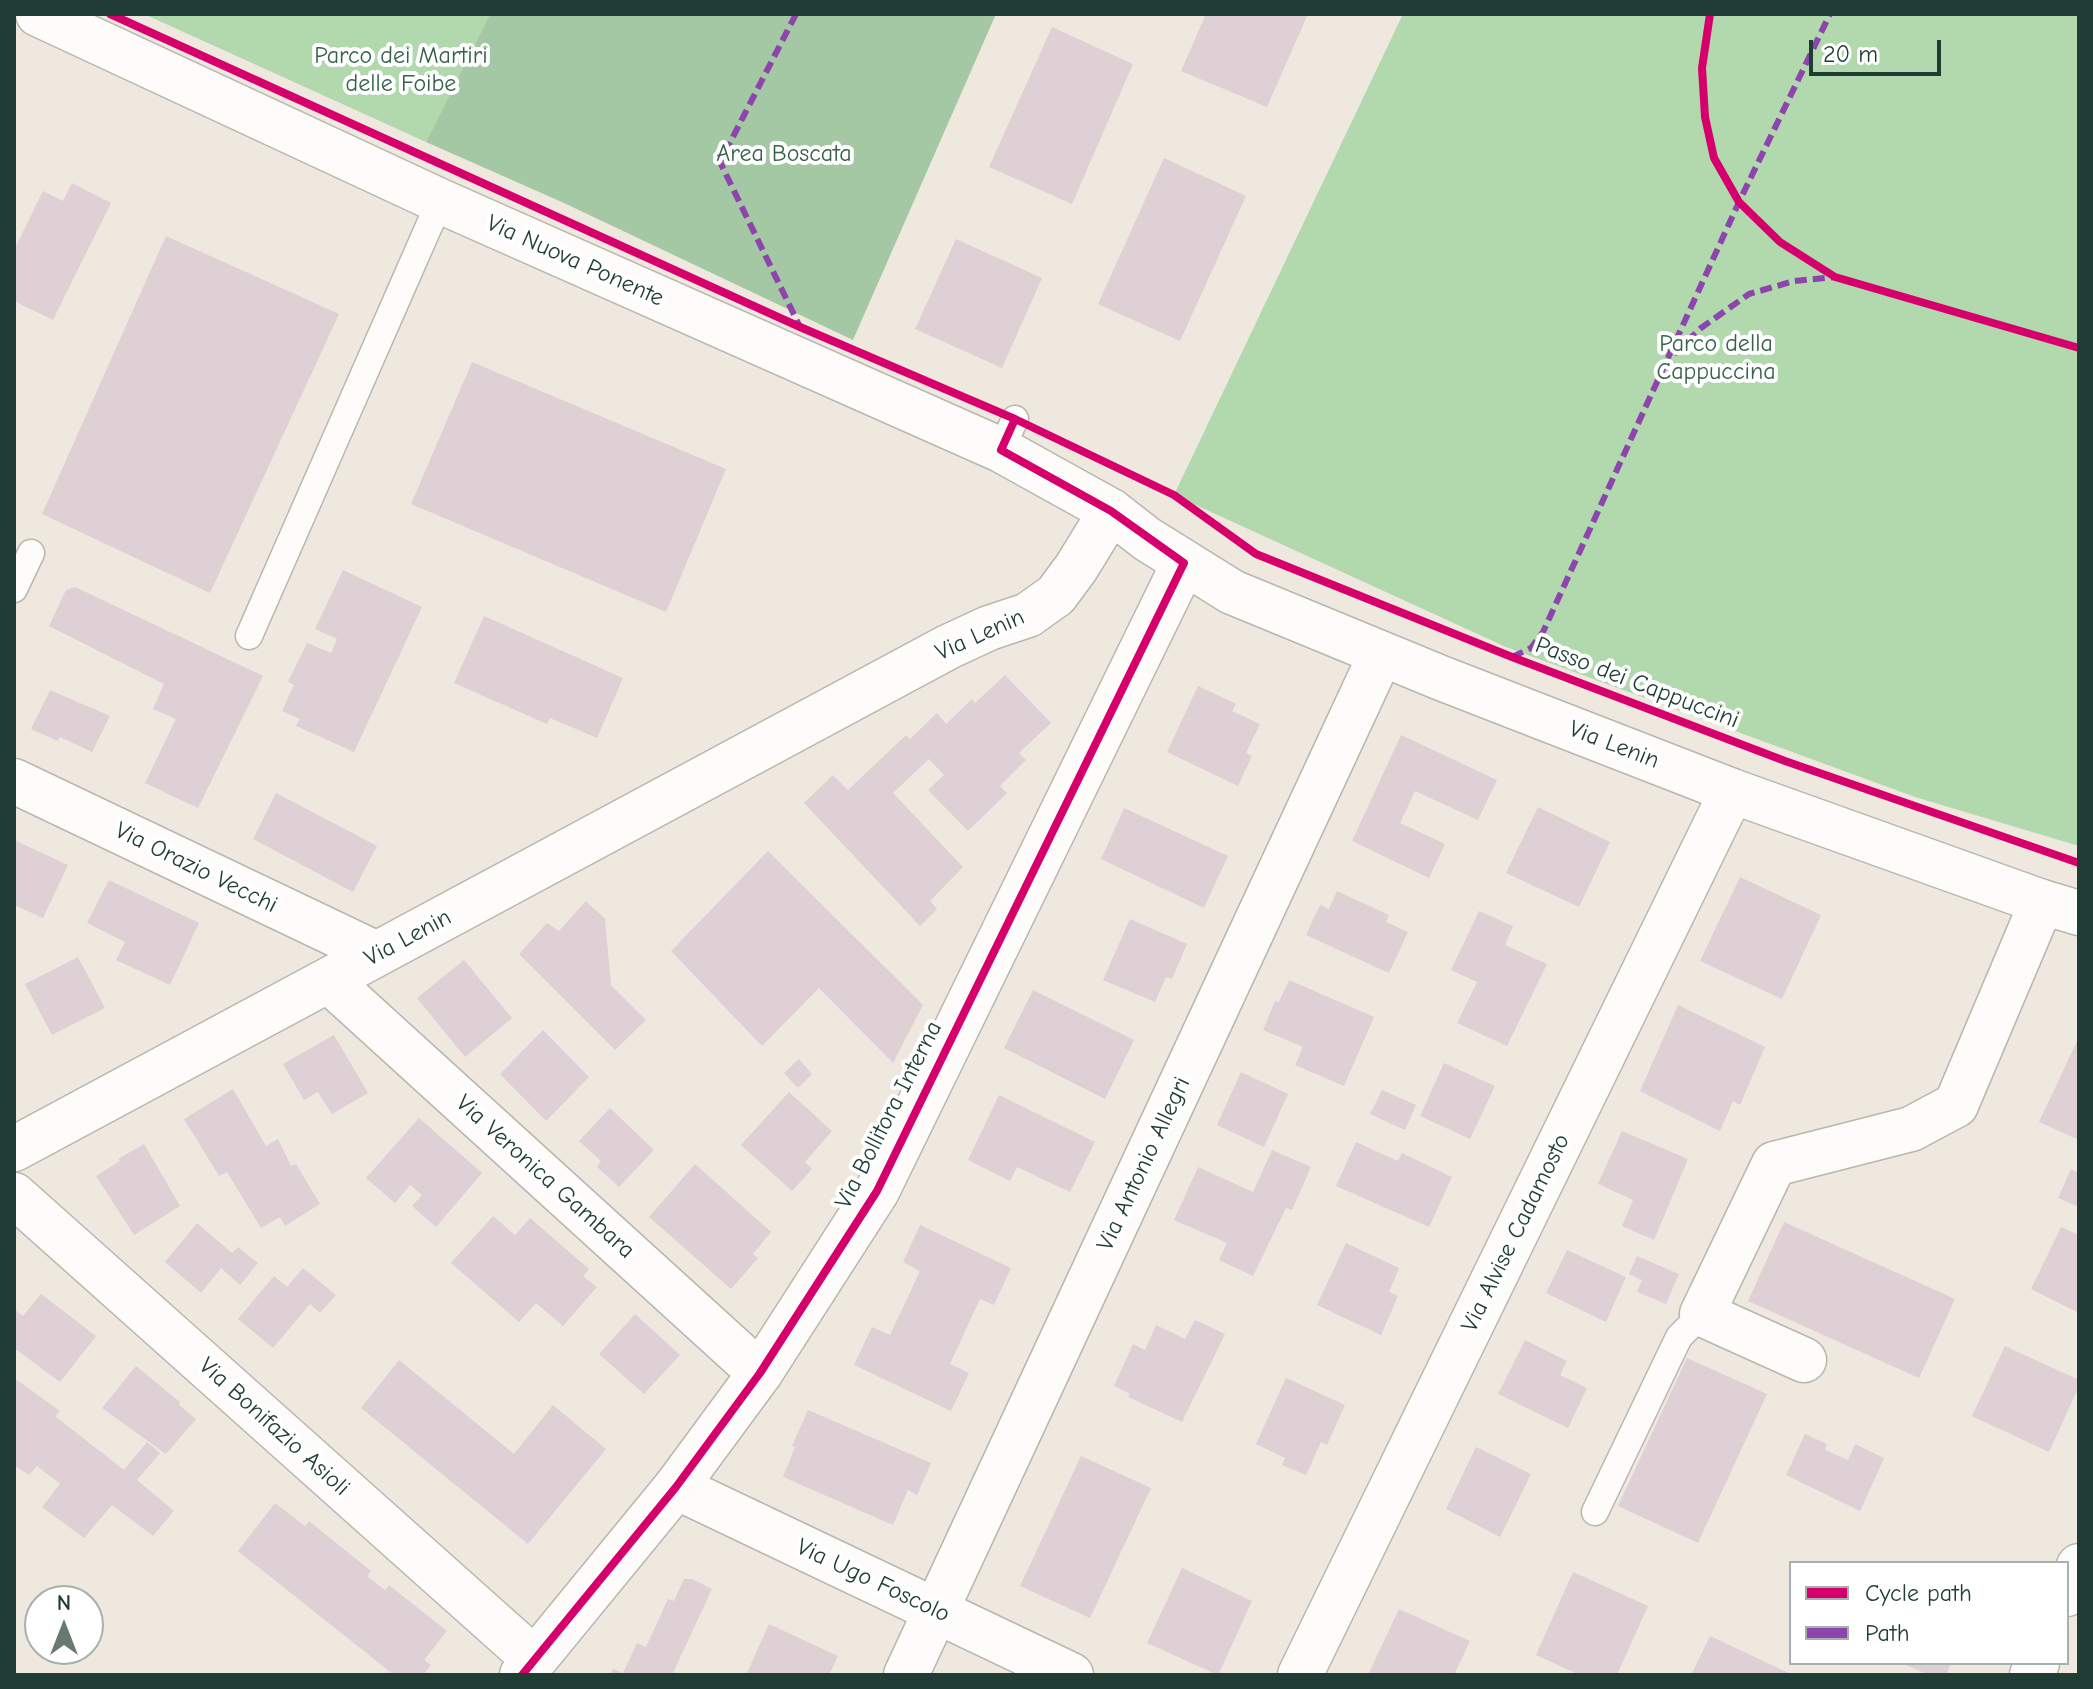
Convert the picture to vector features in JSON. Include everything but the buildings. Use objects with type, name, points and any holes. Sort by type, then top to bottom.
[{"type":"street","name":"Via Nuova Ponente","points":[[38,14],[440,201],[1008,434],[1111,511]]},
{"type":"street","name":"Via Lenin","points":[[14,1149],[948,647],[989,628],[1028,615],[1056,595],[1111,511],[1184,563],[1232,592],[1381,654],[1732,791],[2060,907]]},
{"type":"street","name":"Via Bollitora Interna","points":[[528,1667],[676,1487],[760,1373],[877,1191],[1184,563]]},
{"type":"street","name":"Via Antonio Allegri","points":[[906,1675],[1381,654]]},
{"type":"street","name":"Via Orazio Vecchi","points":[[14,781],[377,954]]},
{"type":"street","name":"Via Alvise Cadamosto","points":[[1300,1675],[1732,791]]},
{"type":"street","points":[[1804,1360],[1702,1314],[1774,1164],[1911,1129],[1956,1105],[2060,907]]},
{"type":"street","name":"Via Veronica Gambara","points":[[329,981],[760,1373]]},
{"type":"street","name":"Via Bonifazio Asioli","points":[[14,1195],[528,1667]]},
{"type":"street","name":"Via Ugo Foscolo","points":[[676,1487],[1071,1675]]},
{"type":"street","points":[[2069,1589],[2079,1566]]},
{"type":"lane","points":[[249,636],[440,201]]},
{"type":"lane","points":[[14,589],[31,553]]},
{"type":"lane","points":[[1595,1512],[1679,1337],[1702,1314]]},
{"type":"green space","name":"Parco dei Martiri delle Foibe","points":[[144,14],[490,14],[426,142]]},
{"type":"green space","name":"Area Boscata","points":[[490,14],[996,14],[853,340],[564,203],[426,142]]},
{"type":"green space","name":"Parco della Cappuccina","points":[[1403,14],[2079,14],[2079,846],[1915,797],[1506,647],[1174,495]]},
{"type":"marked path","points":[[796,14],[720,162],[800,327]]},
{"type":"marked path","points":[[1512,657],[1531,648],[1543,632],[1739,202],[1830,14]]},
{"type":"marked path","points":[[1674,354],[1701,328],[1749,294],[1794,281],[1835,277]]},
{"type":"cycle path","name":"Passo dei Cappuccini","points":[[110,14],[800,327],[1015,419],[1174,495],[1256,554],[1512,657],[1785,761],[2079,863]]},
{"type":"cycle path","points":[[1710,14],[1702,68],[1705,117],[1714,158],[1739,202],[1780,242],[1835,277],[2079,348]]},
{"type":"cycle path","points":[[522,1675],[676,1487],[760,1373],[877,1191],[1184,563],[1111,511],[1001,450],[1015,419]]}]
